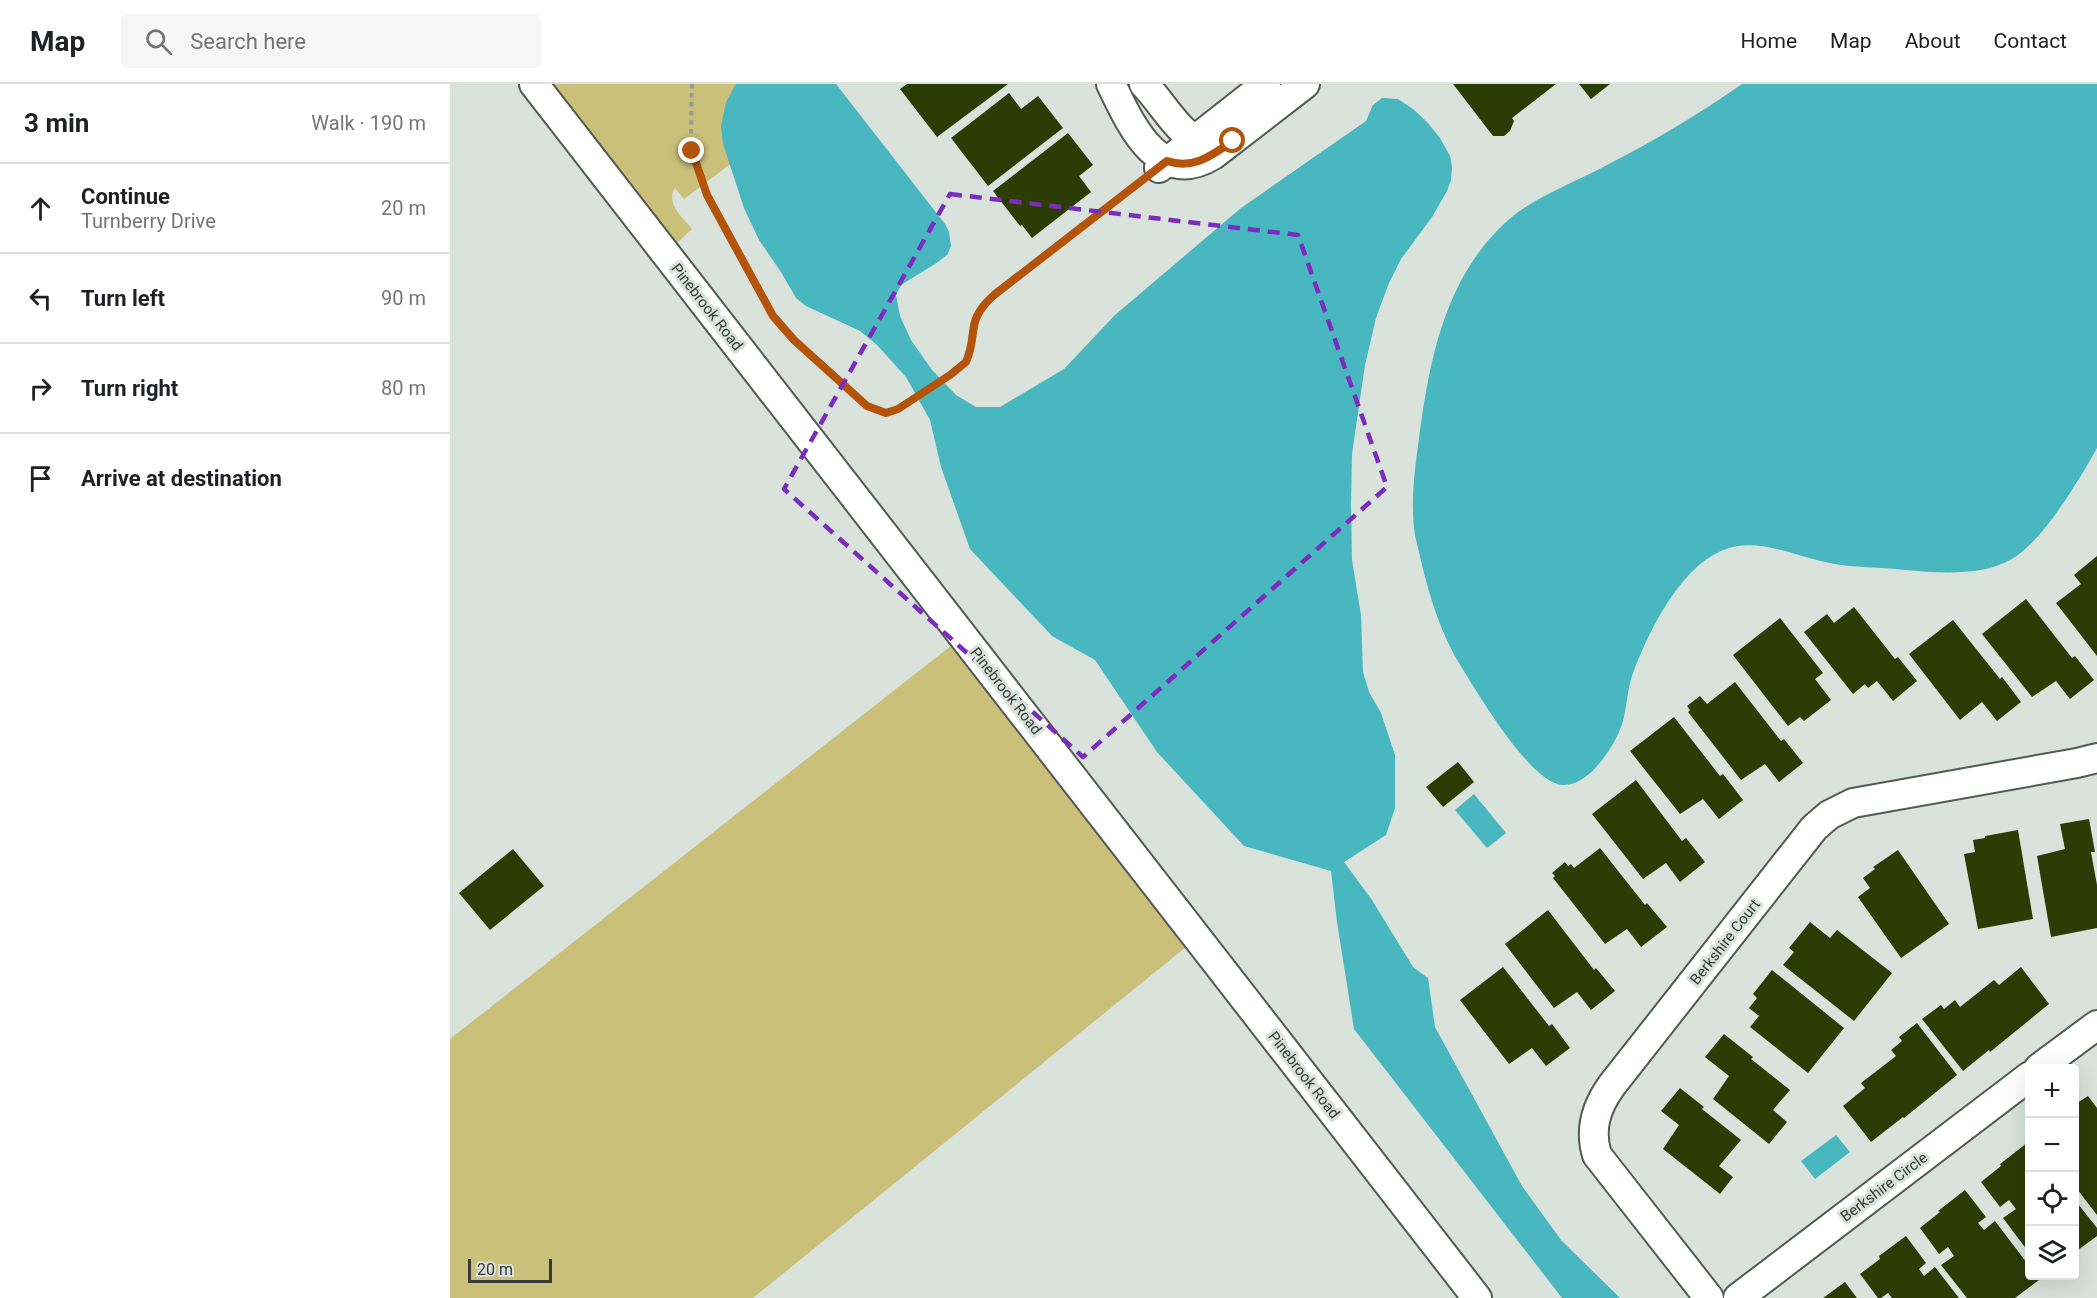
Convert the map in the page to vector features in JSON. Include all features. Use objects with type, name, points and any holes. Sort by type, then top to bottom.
[{"type":"street","name":"Pinebrook Road","points":[[534,84],[1477,1298]]},
{"type":"street","points":[[1111,84],[1140,139],[1163,164],[1198,162],[1206,159],[1233,141],[1305,84]]},
{"type":"street","points":[[1144,84],[1182,130],[1195,139],[1209,145],[1233,141]]},
{"type":"street","points":[[1163,164],[1266,84]]},
{"type":"street","name":"Berkshire Court","points":[[1709,1298],[1597,1155],[1593,1124],[1599,1104],[1611,1085],[1814,828],[1829,815],[1853,803],[2097,758]]},
{"type":"street","points":[[2045,1064],[2097,1025]]},
{"type":"street","name":"Berkshire Circle","points":[[1738,1298],[2025,1080]]},
{"type":"path","points":[[692,84],[691,137],[698,171],[707,195],[773,316],[794,340],[867,406],[886,413],[909,402],[966,362],[970,352],[973,323],[978,311],[985,303],[1163,164]]},
{"type":"highlighted area","points":[[950,194],[1298,235],[1387,487],[1083,757],[784,489]]},
{"type":"shaded area","points":[[552,84],[836,84],[684,199],[675,188],[672,194],[674,205],[692,229],[676,244]]},
{"type":"shaded area","points":[[952,645],[1186,947],[753,1298],[450,1298],[450,1039]]},
{"type":"water","points":[[736,84],[836,84],[945,224],[951,246],[947,255],[901,285],[896,295],[900,316],[911,340],[932,370],[956,395],[976,407],[1000,407],[1064,369],[1115,315],[1241,208],[1366,121],[1373,105],[1382,98],[1398,99],[1413,109],[1440,138],[1450,156],[1451,180],[1432,217],[1401,259],[1376,318],[1365,365],[1352,454],[1352,560],[1361,615],[1363,672],[1369,692],[1381,713],[1395,755],[1395,808],[1386,835],[1344,862],[1372,900],[1413,967],[1428,978],[1435,1027],[1522,1186],[1561,1240],[1620,1298],[1562,1298],[1354,1029],[1331,871],[1244,846],[1157,752],[1095,660],[1052,636],[970,549],[941,467],[930,420],[906,377],[877,345],[860,331],[806,306],[796,298],[759,240],[744,208],[723,144],[721,126],[726,102]]},
{"type":"water","points":[[1742,84],[2097,84],[2097,448],[2059,509],[2036,539],[2012,559],[1998,566],[1966,572],[1858,567],[1825,562],[1769,547],[1745,545],[1721,551],[1706,560],[1678,587],[1646,641],[1632,676],[1622,725],[1610,749],[1589,774],[1571,784],[1562,785],[1549,780],[1535,769],[1506,736],[1448,643],[1428,589],[1415,532],[1413,494],[1423,407],[1436,346],[1457,289],[1472,263],[1490,238],[1513,216],[1546,195],[1659,137]]},
{"type":"water","points":[[1474,794],[1506,833],[1487,848],[1455,810]]},
{"type":"water","points":[[1836,1135],[1850,1152],[1815,1179],[1801,1161]]},
{"type":"building","points":[[907,84],[1008,84],[937,137],[900,89]]},
{"type":"building","points":[[1453,84],[1556,84],[1512,118],[1514,121],[1510,131],[1504,136],[1493,136]]},
{"type":"building","points":[[1579,84],[1610,84],[1591,99]]},
{"type":"building","points":[[1009,93],[1021,109],[1038,96],[1063,128],[988,186],[951,138]]},
{"type":"building","points":[[1068,133],[1093,165],[1079,176],[1091,192],[1032,238],[993,191]]},
{"type":"building","points":[[2097,556],[2097,656],[2056,603],[2081,584],[2074,575]]},
{"type":"building","points":[[2026,599],[2072,658],[2075,656],[2094,680],[2070,699],[2056,681],[2032,697],[1982,634]]},
{"type":"building","points":[[1854,607],[1895,659],[1898,657],[1917,681],[1893,701],[1877,681],[1868,688],[1865,684],[1853,694],[1804,632],[1827,614],[1834,623]]},
{"type":"building","points":[[1780,618],[1823,673],[1815,679],[1831,700],[1804,721],[1800,717],[1788,726],[1733,655]]},
{"type":"building","points":[[1953,620],[2021,702],[1997,721],[1982,702],[1960,720],[1909,654]]},
{"type":"building","points":[[1735,682],[1781,741],[1784,739],[1803,763],[1779,782],[1765,764],[1741,780],[1688,712],[1690,710],[1687,706],[1700,696],[1707,704]]},
{"type":"building","points":[[1674,717],[1720,776],[1723,774],[1743,800],[1719,819],[1703,799],[1680,814],[1630,751]]},
{"type":"building","points":[[1458,762],[1474,782],[1443,807],[1426,787]]},
{"type":"building","points":[[1636,780],[1682,841],[1686,838],[1705,862],[1680,882],[1666,863],[1643,879],[1592,814]]},
{"type":"building","points":[[2089,819],[2095,852],[2091,852],[2097,885],[2097,928],[2051,937],[2037,856],[2065,849],[2060,824]]},
{"type":"building","points":[[2018,830],[2033,919],[1978,929],[1964,854],[1975,852],[1973,840]]},
{"type":"building","points":[[1600,848],[1645,905],[1647,903],[1667,927],[1641,947],[1627,929],[1605,944],[1553,878],[1555,876],[1552,873],[1565,862],[1574,868]]},
{"type":"building","points":[[513,849],[544,886],[490,930],[459,893]]},
{"type":"building","points":[[1898,850],[1949,924],[1901,958],[1858,897],[1870,888],[1863,878],[1875,869],[1873,867]]},
{"type":"building","points":[[1548,910],[1594,970],[1596,968],[1615,991],[1591,1010],[1577,992],[1554,1008],[1505,944]]},
{"type":"building","points":[[1810,922],[1830,938],[1837,930],[1892,973],[1854,1021],[1783,965],[1794,952],[1789,948]]},
{"type":"building","points":[[1503,967],[1549,1026],[1552,1024],[1570,1048],[1546,1066],[1532,1048],[1509,1064],[1460,1000]]},
{"type":"building","points":[[2021,967],[2049,1004],[1963,1071],[1922,1019],[1941,1005],[1944,1009],[1955,1000],[1960,1007],[1994,980],[1999,985]]},
{"type":"building","points":[[1772,970],[1844,1028],[1808,1073],[1750,1027],[1759,1016],[1749,1008],[1757,998],[1753,994]]},
{"type":"building","points":[[1917,1023],[1957,1075],[1871,1142],[1843,1106],[1865,1088],[1861,1083],[1896,1056],[1891,1050],[1902,1041],[1899,1037]]},
{"type":"building","points":[[1724,1034],[1790,1090],[1773,1110],[1787,1122],[1769,1144],[1713,1099],[1729,1076],[1705,1057]]},
{"type":"building","points":[[1680,1088],[1741,1140],[1719,1166],[1733,1177],[1720,1194],[1663,1149],[1679,1125],[1661,1111]]},
{"type":"building","points":[[2088,1096],[2097,1108],[2097,1215],[2079,1192],[2079,1102]]},
{"type":"building","points":[[2025,1145],[2025,1247],[2003,1218],[2016,1209],[2009,1200],[2000,1207],[1981,1182],[2001,1166],[2000,1164]]},
{"type":"building","points":[[1965,1190],[1986,1217],[1978,1223],[1984,1230],[1995,1221],[2025,1260],[2025,1280],[2039,1280],[2015,1298],[1967,1298],[1941,1265],[1954,1256],[1948,1247],[1939,1254],[1920,1228],[1940,1212],[1938,1211]]},
{"type":"building","points":[[2079,1205],[2097,1228],[2097,1236],[2079,1249]]},
{"type":"building","points":[[1906,1236],[1926,1263],[1919,1269],[1924,1276],[1935,1267],[1959,1298],[1892,1298],[1888,1293],[1878,1298],[1860,1274]]},
{"type":"building","points":[[1845,1282],[1857,1298],[1823,1298]]},
{"type":"route","points":[[692,151],[707,195],[773,316],[794,340],[867,406],[886,413],[909,402],[966,362],[970,352],[973,323],[978,311],[994,295],[1167,161],[1176,164],[1198,162],[1233,141]]}]
